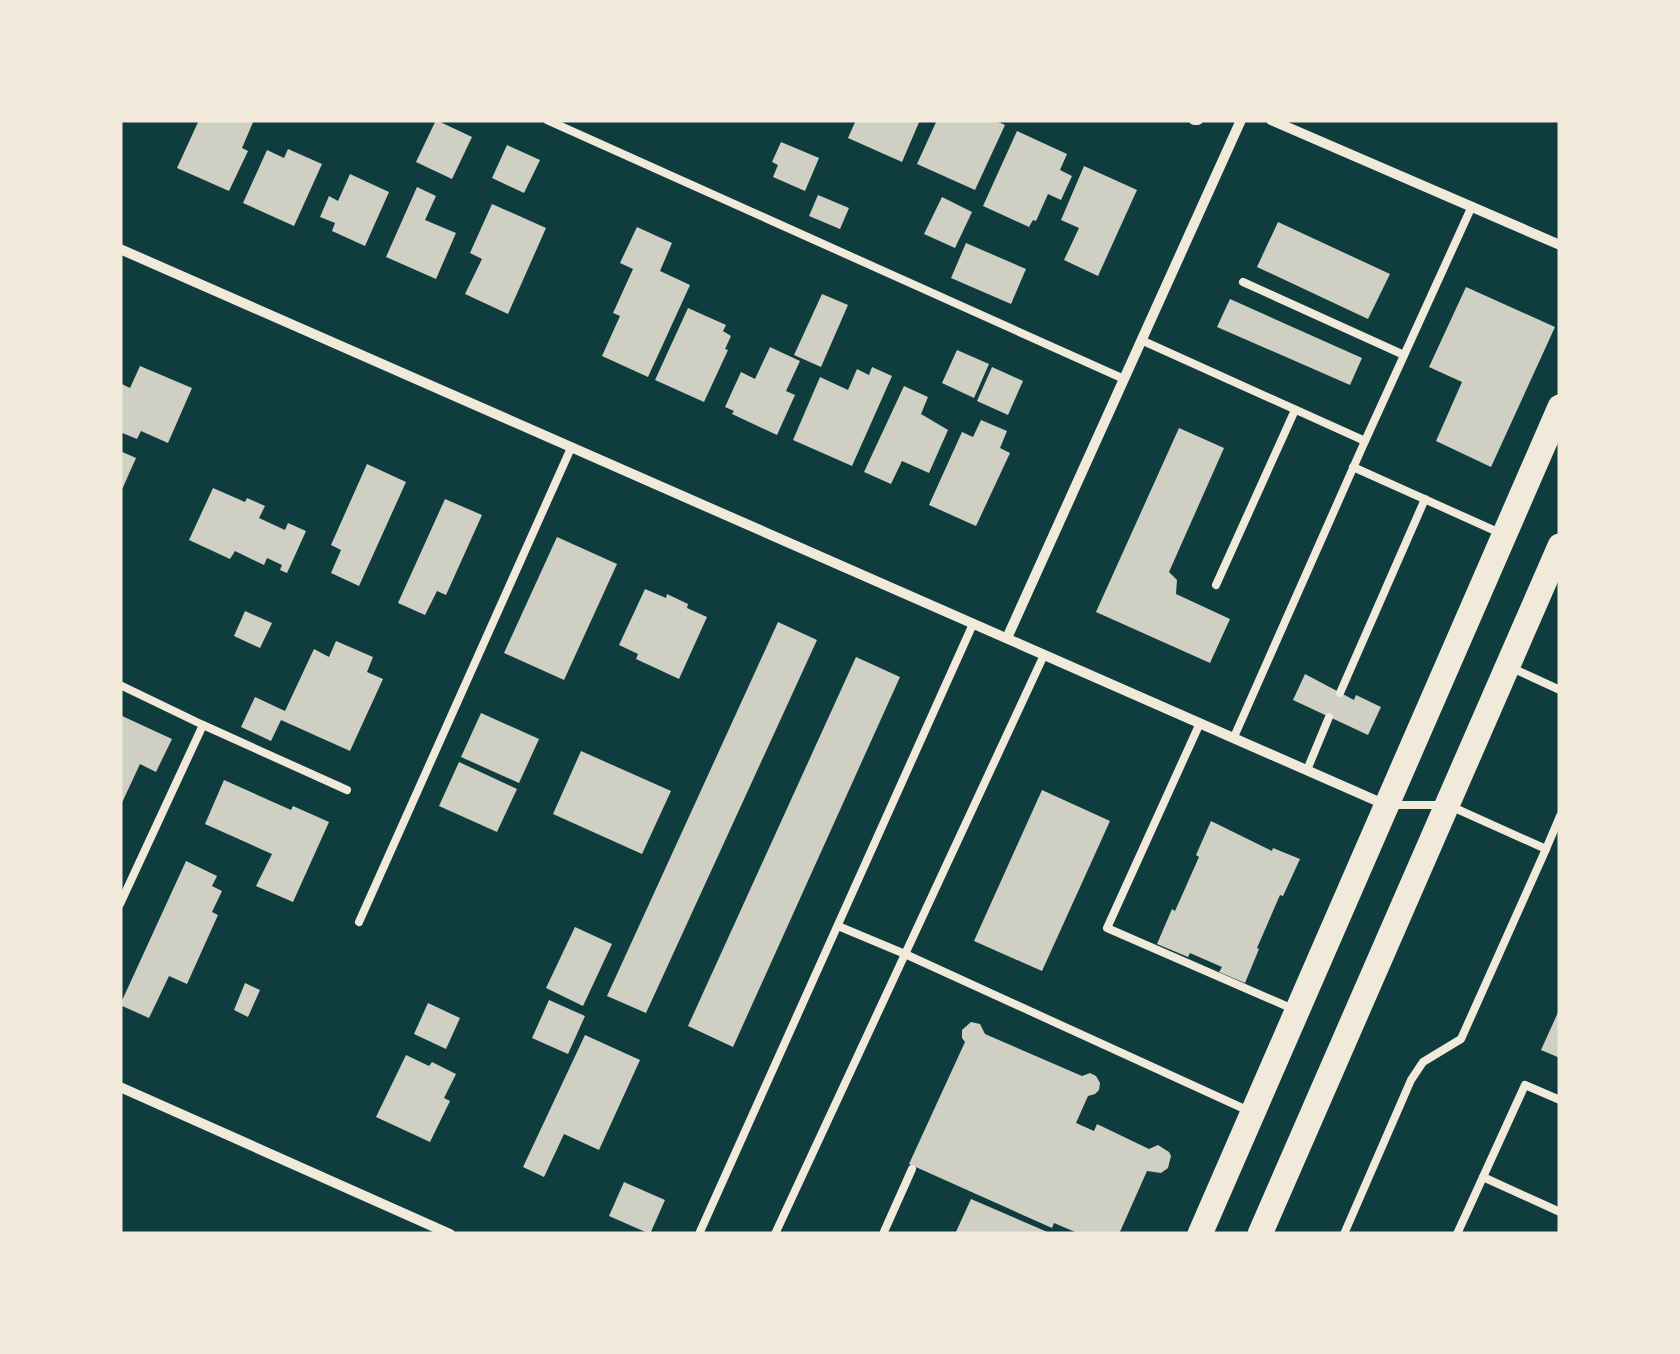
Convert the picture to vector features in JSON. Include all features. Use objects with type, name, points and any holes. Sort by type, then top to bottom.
[{"type":"main road","points":[[1200,1234],[1560,408]]},
{"type":"main road","points":[[1260,1234],[1559,550]]},
{"type":"street","points":[[1008,638],[1240,120]]},
{"type":"street","points":[[1271,120],[1560,244]]},
{"type":"street","points":[[120,250],[1386,805]]},
{"type":"street","points":[[120,1088],[450,1234]]},
{"type":"lane","points":[[548,120],[1124,379]]},
{"type":"lane","points":[[1234,738],[1472,206]]},
{"type":"lane","points":[[1243,282],[1404,355]]},
{"type":"lane","points":[[1141,340],[1365,442]]},
{"type":"lane","points":[[1216,585],[1294,410]]},
{"type":"lane","points":[[359,922],[571,448]]},
{"type":"lane","points":[[1353,467],[1504,534]]},
{"type":"lane","points":[[1340,694],[1425,499]]},
{"type":"lane","points":[[699,1234],[972,624]]},
{"type":"lane","points":[[775,1234],[1044,655]]},
{"type":"lane","points":[[1508,666],[1560,690]]},
{"type":"lane","points":[[120,685],[348,790]]},
{"type":"lane","points":[[1307,770],[1329,717]]},
{"type":"lane","points":[[1200,723],[1107,928],[1297,1011]]},
{"type":"lane","points":[[120,904],[203,725]]},
{"type":"lane","points":[[1386,805],[1448,805],[1546,849]]},
{"type":"lane","points":[[1344,1234],[1411,1080],[1422,1062],[1461,1039],[1560,816]]},
{"type":"lane","points":[[838,926],[1253,1113]]},
{"type":"lane","points":[[1457,1234],[1525,1084],[1560,1100]]},
{"type":"lane","points":[[883,1234],[912,1170]]},
{"type":"lane","points":[[1483,1177],[1560,1212]]},
{"type":"building","points":[[199,120],[254,120],[242,148],[248,151],[229,191],[177,168]]},
{"type":"building","points":[[436,120],[472,137],[452,179],[416,162]]},
{"type":"building","points":[[856,120],[920,120],[902,162],[848,138]]},
{"type":"building","points":[[937,120],[994,120],[1005,125],[975,190],[917,164]]},
{"type":"building","points":[[1017,131],[1067,154],[1060,170],[1072,176],[1061,200],[1048,194],[1036,221],[1029,227],[983,206]]},
{"type":"building","points":[[781,142],[819,158],[805,191],[773,177],[778,165],[772,162]]},
{"type":"building","points":[[507,145],[540,160],[524,193],[492,178]]},
{"type":"building","points":[[288,149],[322,164],[294,226],[243,203],[267,150],[284,158]]},
{"type":"building","points":[[1084,166],[1137,190],[1098,276],[1064,260],[1079,228],[1061,220]]},
{"type":"building","points":[[350,174],[389,192],[365,246],[332,231],[335,223],[320,217],[329,196],[338,201]]},
{"type":"building","points":[[417,187],[436,196],[425,220],[456,233],[436,279],[386,257]]},
{"type":"building","points":[[818,195],[849,208],[840,229],[809,216]]},
{"type":"building","points":[[942,197],[972,212],[955,248],[924,234]]},
{"type":"building","points":[[492,204],[546,228],[508,314],[465,294],[482,259],[470,253]]},
{"type":"building","points":[[1278,222],[1390,274],[1368,319],[1257,267]]},
{"type":"building","points":[[637,227],[672,243],[660,271],[690,285],[648,377],[602,356],[620,316],[613,313],[633,269],[620,263]]},
{"type":"building","points":[[966,243],[1026,269],[1011,304],[951,278]]},
{"type":"building","points":[[1466,287],[1555,327],[1491,467],[1436,441],[1462,382],[1429,367]]},
{"type":"building","points":[[822,294],[848,305],[821,367],[794,355]]},
{"type":"building","points":[[1230,299],[1362,358],[1350,385],[1217,327]]},
{"type":"building","points":[[688,308],[726,325],[723,331],[731,336],[704,402],[655,380]]},
{"type":"building","points":[[770,347],[800,361],[786,391],[795,395],[777,435],[725,407],[741,372],[755,379]]},
{"type":"building","points":[[957,350],[989,364],[974,398],[942,383]]},
{"type":"building","points":[[140,366],[192,388],[168,443],[141,431],[137,439],[120,432],[120,383],[130,388]]},
{"type":"building","points":[[872,367],[892,376],[852,466],[793,440],[820,377],[848,390],[857,369],[869,375]]},
{"type":"building","points":[[992,367],[1023,381],[1008,415],[977,401]]},
{"type":"building","points":[[904,386],[928,397],[921,414],[948,430],[929,473],[902,461],[891,484],[864,472]]},
{"type":"building","points":[[981,420],[1007,431],[1000,448],[1010,453],[976,526],[929,505],[962,432],[973,437]]},
{"type":"building","points":[[1179,428],[1224,448],[1169,572],[1177,580],[1176,594],[1230,619],[1210,663],[1096,612]]},
{"type":"building","points":[[120,451],[136,458],[120,494]]},
{"type":"building","points":[[367,464],[406,482],[359,586],[331,573],[341,550],[331,545]]},
{"type":"building","points":[[213,488],[265,506],[259,518],[285,530],[288,523],[306,531],[287,573],[280,570],[282,565],[267,558],[264,565],[235,551],[230,559],[189,540]]},
{"type":"building","points":[[445,499],[482,515],[446,595],[437,591],[425,615],[398,603]]},
{"type":"building","points":[[557,537],[617,564],[564,680],[504,653]]},
{"type":"building","points":[[645,589],[666,598],[667,594],[707,617],[679,679],[636,659],[638,654],[619,645]]},
{"type":"building","points":[[245,611],[272,623],[260,648],[234,636]]},
{"type":"building","points":[[778,622],[817,640],[646,1013],[607,996]]},
{"type":"building","points":[[336,641],[373,657],[367,672],[383,679],[350,751],[281,720],[271,741],[241,727],[255,697],[285,711],[314,649],[329,657]]},
{"type":"building","points":[[856,657],[900,677],[733,1047],[688,1026]]},
{"type":"building","points":[[1305,674],[1354,700],[1356,695],[1381,707],[1368,735],[1293,700]]},
{"type":"building","points":[[481,713],[539,739],[519,783],[461,757]]},
{"type":"building","points":[[120,715],[172,739],[156,772],[140,764],[120,807]]},
{"type":"building","points":[[581,751],[671,791],[642,854],[553,814]]},
{"type":"building","points":[[459,762],[517,789],[497,832],[439,806]]},
{"type":"building","points":[[224,780],[329,822],[293,902],[256,886],[272,854],[205,824]]},
{"type":"building","points":[[1042,790],[1110,821],[1042,971],[974,941]]},
{"type":"building","points":[[1211,821],[1272,851],[1273,848],[1300,859],[1283,896],[1280,895],[1245,983],[1219,972],[1222,967],[1157,944],[1199,857],[1196,855]]},
{"type":"building","points":[[186,861],[217,876],[212,886],[222,891],[212,912],[218,915],[187,984],[169,976],[149,1018],[120,1005]]},
{"type":"building","points":[[575,927],[612,944],[583,1006],[546,988]]},
{"type":"building","points":[[245,983],[260,990],[248,1017],[234,1010]]},
{"type":"building","points":[[549,1000],[585,1016],[568,1054],[532,1038]]},
{"type":"building","points":[[428,1003],[460,1018],[446,1049],[414,1034]]},
{"type":"building","points":[[1560,1008],[1560,1058],[1541,1050]]},
{"type":"building","points":[[971,1022],[980,1024],[985,1034],[1082,1076],[1096,1076],[1099,1090],[1088,1096],[1076,1123],[1094,1131],[1097,1124],[1149,1149],[1158,1145],[1169,1152],[1168,1168],[1161,1173],[1147,1171],[1119,1234],[1080,1234],[1054,1223],[1052,1228],[909,1164],[965,1042],[962,1030]]},
{"type":"building","points":[[585,1035],[640,1060],[599,1150],[564,1134],[544,1177],[523,1167]]},
{"type":"building","points":[[406,1055],[456,1074],[444,1098],[450,1101],[430,1142],[376,1117]]},
{"type":"building","points":[[624,1182],[665,1200],[650,1234],[609,1216]]},
{"type":"building","points":[[971,1199],[1052,1234],[955,1234]]}]
